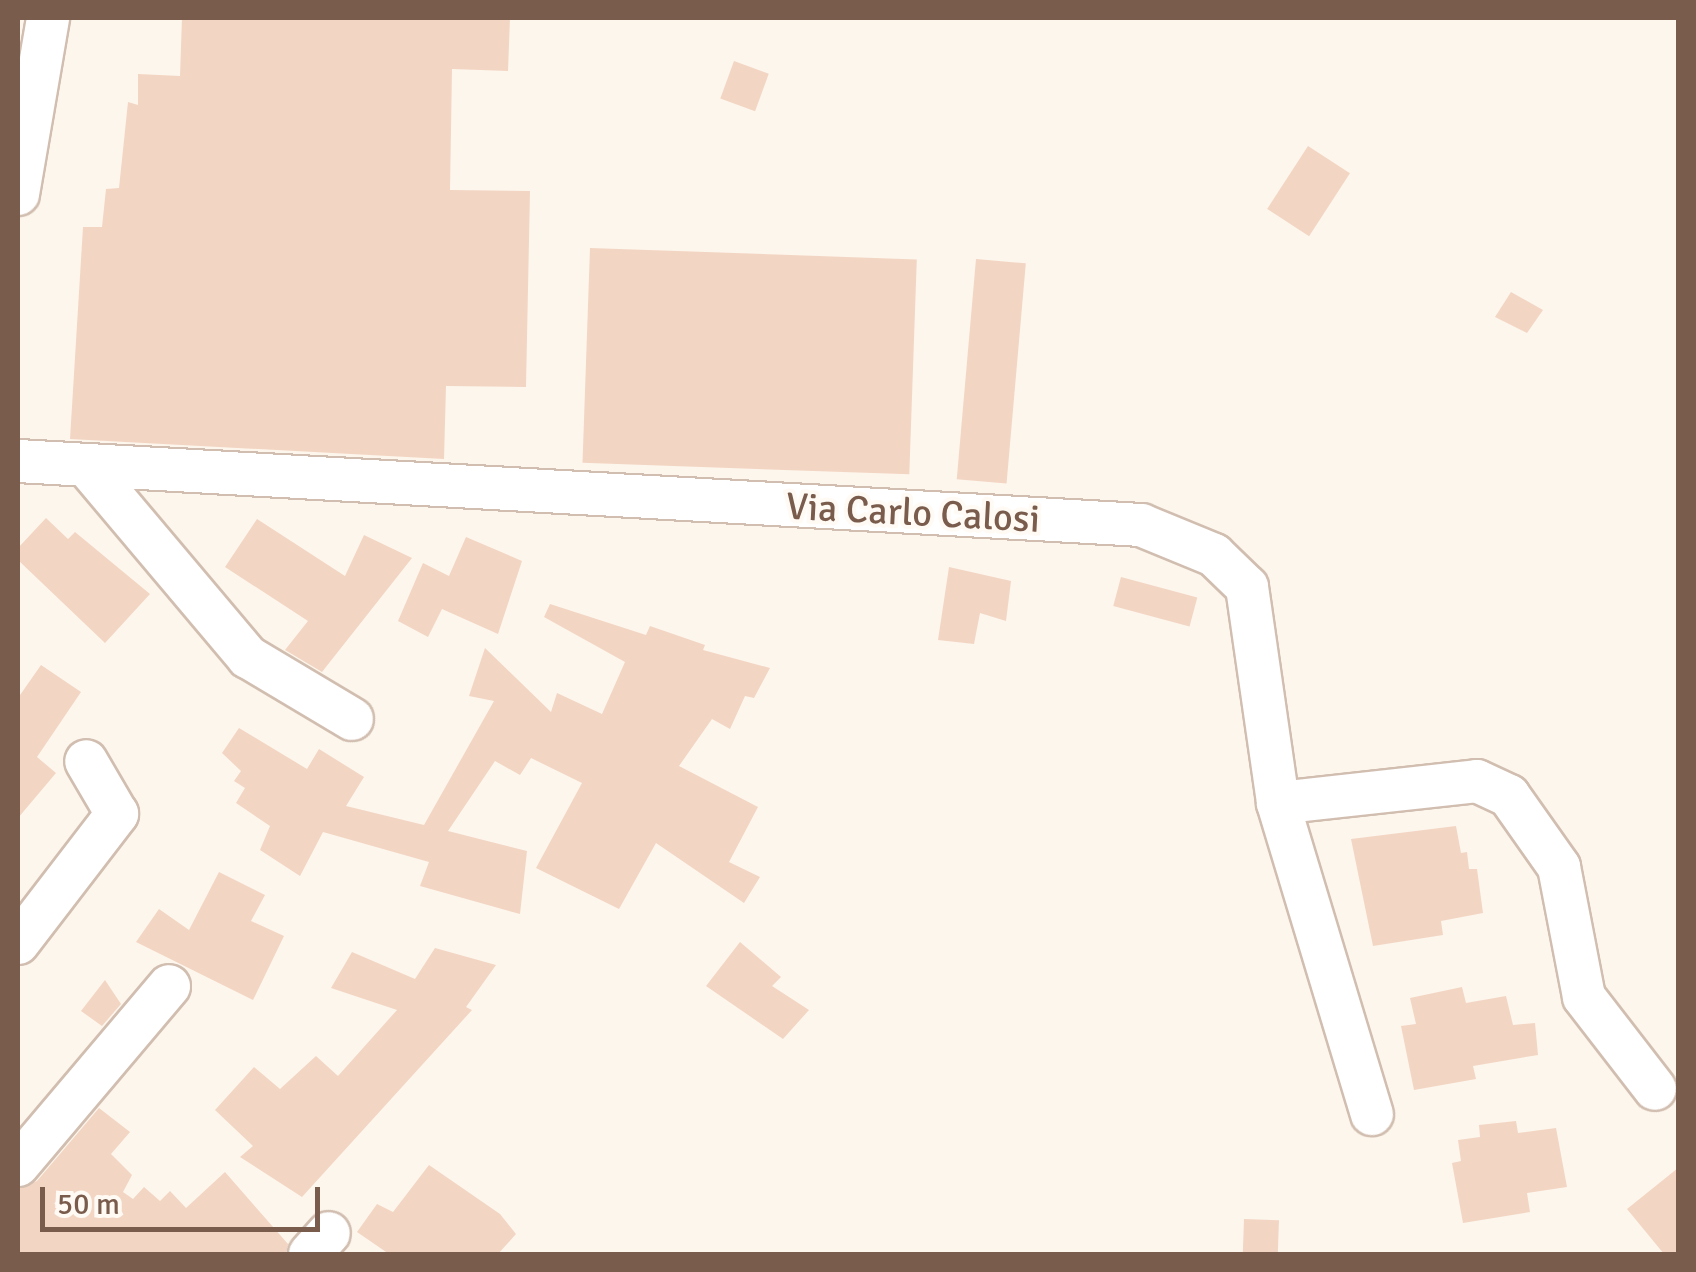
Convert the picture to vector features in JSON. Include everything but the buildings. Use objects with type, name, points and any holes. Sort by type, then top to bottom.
[{"type":"street","points":[[18,194],[48,18]]},
{"type":"street","name":"Via Carlo Calosi","points":[[18,461],[1141,525],[1214,555],[1247,587],[1278,803],[1372,1114]]},
{"type":"street","points":[[87,466],[248,657],[352,719]]},
{"type":"street","points":[[18,943],[117,814],[86,761]]},
{"type":"street","points":[[1278,803],[1476,782],[1509,796],[1559,867],[1584,997],[1655,1089]]},
{"type":"street","points":[[18,1165],[168,986]]}]
